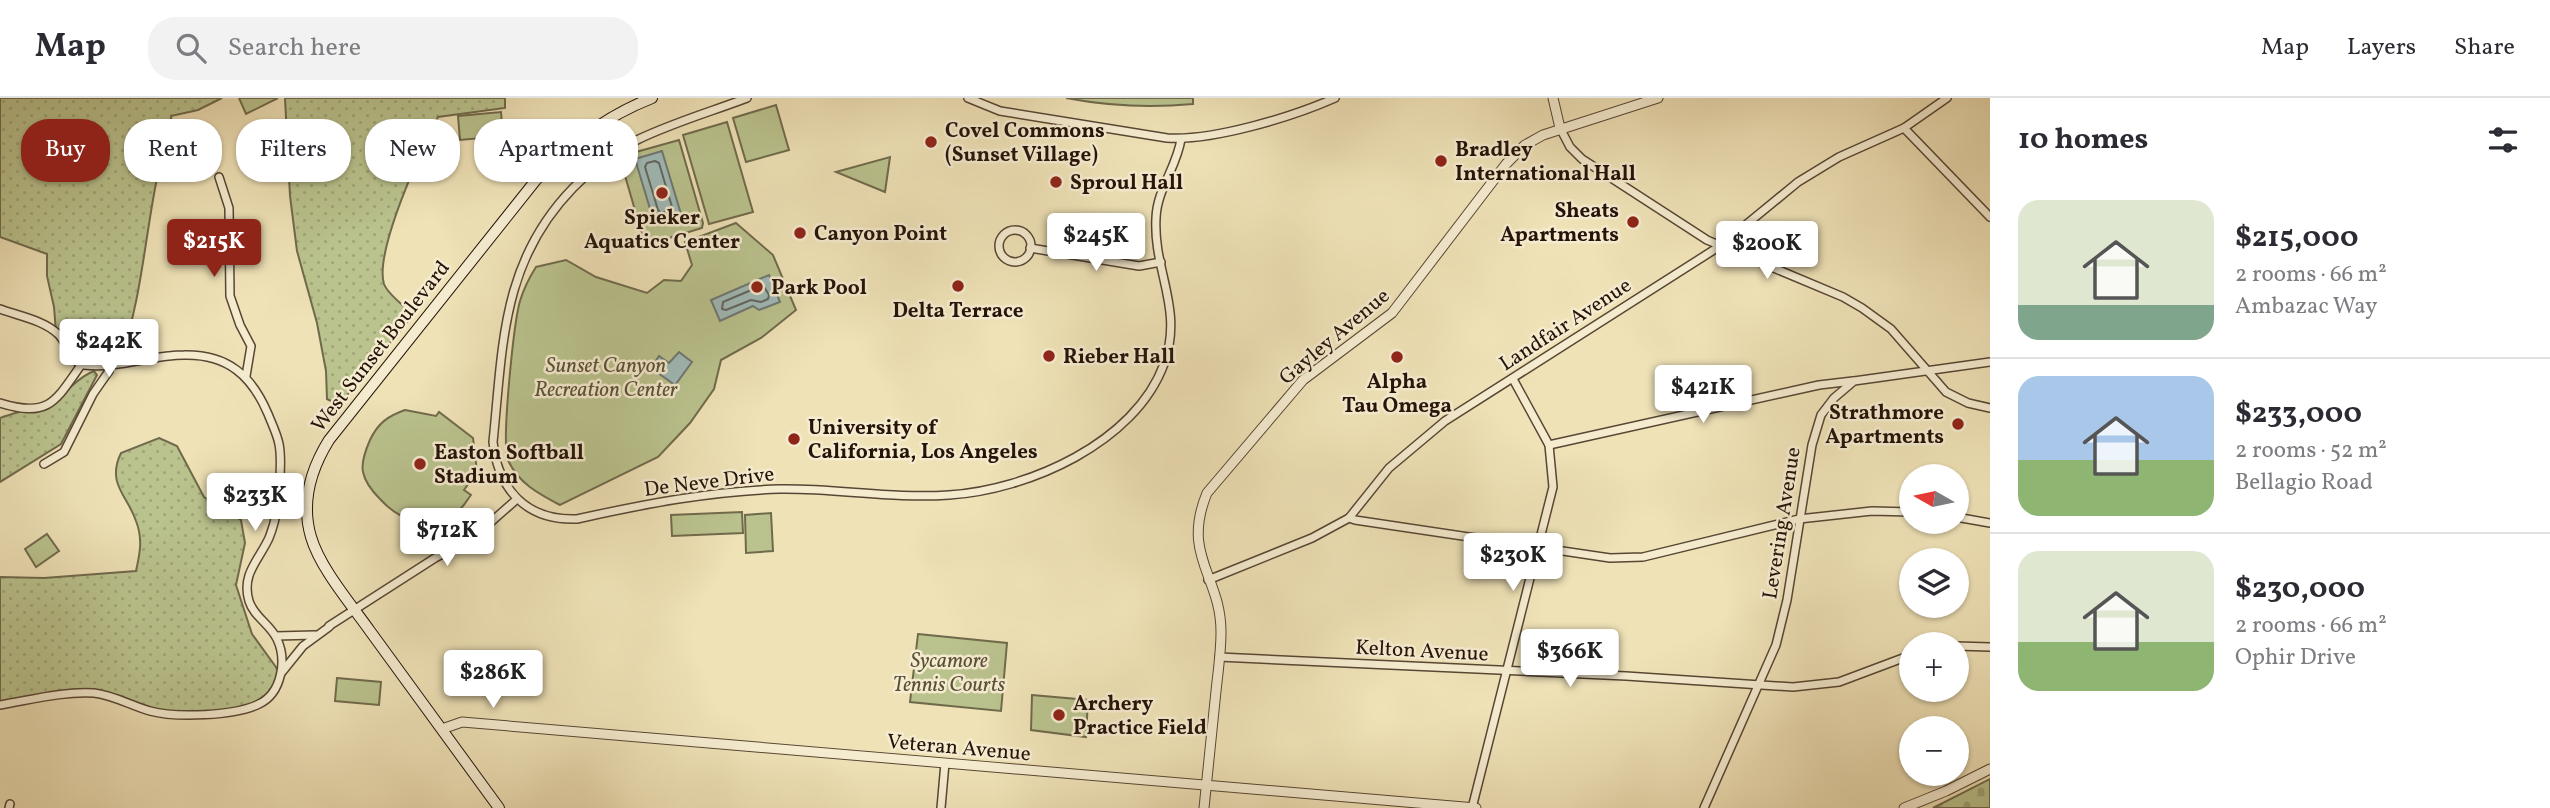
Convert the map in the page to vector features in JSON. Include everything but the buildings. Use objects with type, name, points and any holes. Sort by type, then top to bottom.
[{"type":"main road","name":"West Sunset Boulevard","points":[[499,808],[320,558],[311,537],[306,508],[308,493],[320,455],[329,440],[530,187],[554,160],[608,118],[652,98]]},
{"type":"street","name":"De Neve Drive","points":[[747,98],[655,132],[619,150],[581,180],[552,209],[524,257],[509,307],[493,442],[500,475],[517,499],[545,516],[568,519],[585,517],[688,497],[740,491],[803,489],[949,495],[988,489],[1043,472],[1074,457],[1118,429],[1136,412],[1154,386],[1169,345],[1170,302],[1156,230],[1157,209],[1161,189],[1177,158],[1181,139]]},
{"type":"street","points":[[968,98],[1007,113],[1181,139],[1300,112],[1335,98]]},
{"type":"street","points":[[1553,98],[1560,128],[1570,147],[1582,159],[1720,246],[1843,297],[1862,308],[1891,330],[1946,392],[1957,399],[1990,408]]},
{"type":"street","name":"Gayley Avenue","points":[[1204,808],[1221,633],[1220,613],[1197,536],[1202,506],[1215,481],[1303,380],[1392,313],[1515,154],[1534,139],[1560,128],[1658,98]]},
{"type":"street","name":"Landfair Avenue","points":[[1208,580],[1312,538],[1349,517],[1390,468],[1420,440],[1446,421],[1720,246],[1798,182],[1839,157],[1904,128],[1947,98]]},
{"type":"street","points":[[1904,128],[1990,217]]},
{"type":"street","points":[[221,182],[229,208],[230,296],[251,346],[246,376]]},
{"type":"street","points":[[1017,230],[1026,234],[1030,248],[1025,257],[1016,261],[1002,255],[999,245],[1007,232],[1017,230]]},
{"type":"street","points":[[1030,248],[1139,266],[1161,262]]},
{"type":"street","points":[[0,309],[45,325],[56,332],[76,362],[81,365],[110,365],[170,356],[199,355],[226,363],[246,376],[258,392],[274,430],[279,450],[275,524],[250,569],[247,586],[254,612],[276,636],[280,648],[281,674]]},
{"type":"street","points":[[1549,445],[1819,385],[1990,362]]},
{"type":"street","points":[[0,403],[27,410],[53,402],[81,365]]},
{"type":"street","points":[[44,464],[64,452],[110,365]]},
{"type":"street","points":[[1474,808],[1553,486],[1549,445],[1545,434],[1513,379]]},
{"type":"street","name":"Levering Avenue","points":[[1704,808],[1776,645],[1787,600],[1815,428],[1834,398],[1854,381]]},
{"type":"street","points":[[0,705],[92,693],[169,715],[249,708],[267,699],[274,692],[281,674],[291,660],[315,635],[435,558],[474,537],[517,499]]},
{"type":"street","points":[[1349,517],[1610,558],[1643,557],[1799,519],[1872,511],[1899,512]]},
{"type":"street","points":[[1969,519],[1990,523]]},
{"type":"street","points":[[276,636],[315,635]]},
{"type":"street","points":[[1969,646],[1990,647]]},
{"type":"street","name":"Kelton Avenue","points":[[1219,657],[1793,687],[1839,682],[1899,660]]},
{"type":"street","name":"Veteran Avenue","points":[[442,729],[462,722],[1206,786],[1396,805],[1474,808]]},
{"type":"street","points":[[941,808],[945,763]]},
{"type":"street","points":[[1904,808],[1990,769]]},
{"type":"green space","points":[[0,98],[222,98],[198,110],[171,116],[171,119],[124,119],[124,182],[157,182],[134,312],[121,357],[76,362],[56,332],[47,276],[47,254],[0,237]]},
{"type":"green space","points":[[239,98],[278,98],[246,114]]},
{"type":"green space","points":[[285,98],[505,98],[505,108],[437,119],[365,119],[365,182],[408,182],[392,225],[383,269],[386,288],[413,315],[339,405],[327,399],[326,371],[317,323],[297,251],[289,182],[351,182],[351,119],[286,119]]},
{"type":"green space","points":[[1066,98],[1193,98],[1193,104],[1129,106]]},
{"type":"green space","points":[[776,105],[789,150],[746,162],[733,118]]},
{"type":"green space","points":[[501,112],[502,119],[474,119],[474,139],[460,140],[458,116]]},
{"type":"green space","points":[[727,122],[753,212],[709,224],[683,135]]},
{"type":"green space","name":"Spieker Aquatics Center","points":[[679,140],[703,223],[702,228],[659,241],[644,241],[627,182],[638,182],[638,151]]},
{"type":"green space","points":[[890,157],[885,192],[836,172]]},
{"type":"green space","name":"Sunset Canyon Recreation Center","points":[[736,223],[773,255],[796,310],[761,338],[721,360],[714,389],[690,423],[658,457],[560,505],[530,487],[517,475],[508,460],[506,431],[517,313],[523,292],[536,267],[566,260],[596,277],[647,293],[664,280],[681,281],[692,265],[685,242]]},
{"type":"green space","points":[[94,371],[97,375],[61,444],[0,482],[0,418],[51,401],[83,376]]},
{"type":"green space","name":"Easton Softball Stadium","points":[[405,410],[436,416],[439,412],[473,438],[477,472],[464,490],[471,495],[459,510],[447,518],[426,522],[397,514],[380,499],[364,476],[363,460],[376,429],[393,415]]},
{"type":"green space","points":[[159,438],[177,446],[204,497],[241,520],[245,543],[236,585],[252,634],[281,674],[273,692],[249,708],[169,715],[92,693],[0,705],[0,577],[44,578],[136,571],[140,534],[117,482],[117,464],[121,453]]},
{"type":"green space","points":[[742,512],[743,533],[672,536],[671,515]]},
{"type":"green space","points":[[771,513],[773,551],[746,553],[745,515]]},
{"type":"green space","points":[[47,534],[59,551],[36,567],[25,549]]},
{"type":"green space","name":"Sycamore Tennis Courts","points":[[918,634],[1007,643],[1001,711],[910,702]]},
{"type":"green space","points":[[337,678],[381,682],[379,705],[335,701]]},
{"type":"green space","name":"Archery Practice Field","points":[[1032,695],[1088,700],[1086,737],[1031,730]]},
{"type":"green space","points":[[1990,779],[1990,808],[1933,808]]},
{"type":"water","points":[[662,151],[681,214],[654,222],[638,169],[638,158]]},
{"type":"water","name":"Park Pool","points":[[769,275],[780,302],[759,310],[753,306],[720,321],[711,300]]},
{"type":"water","points":[[679,352],[692,362],[675,385],[651,368],[659,356],[669,363]]},
{"type":"place","name":"Covel Commons (Sunset Village)","points":[[931,142]]},
{"type":"place","name":"Bradley International Hall","points":[[1441,161]]},
{"type":"place","name":"Sproul Hall","points":[[1056,182]]},
{"type":"place","name":"Spieker Aquatics Center","points":[[662,193]]},
{"type":"place","name":"Sheats Apartments","points":[[1633,222]]},
{"type":"place","name":"Canyon Point","points":[[800,233]]},
{"type":"place","name":"Delta Terrace","points":[[958,286]]},
{"type":"place","name":"Park Pool","points":[[757,287]]},
{"type":"place","name":"Rieber Hall","points":[[1049,356]]},
{"type":"place","name":"Alpha Tau Omega","points":[[1397,357]]},
{"type":"place","name":"Strathmore Apartments","points":[[1958,424]]},
{"type":"place","name":"University of California, Los Angeles","points":[[794,439]]},
{"type":"place","name":"Easton Softball Stadium","points":[[420,464]]},
{"type":"place","name":"Archery Practice Field","points":[[1059,715]]}]
